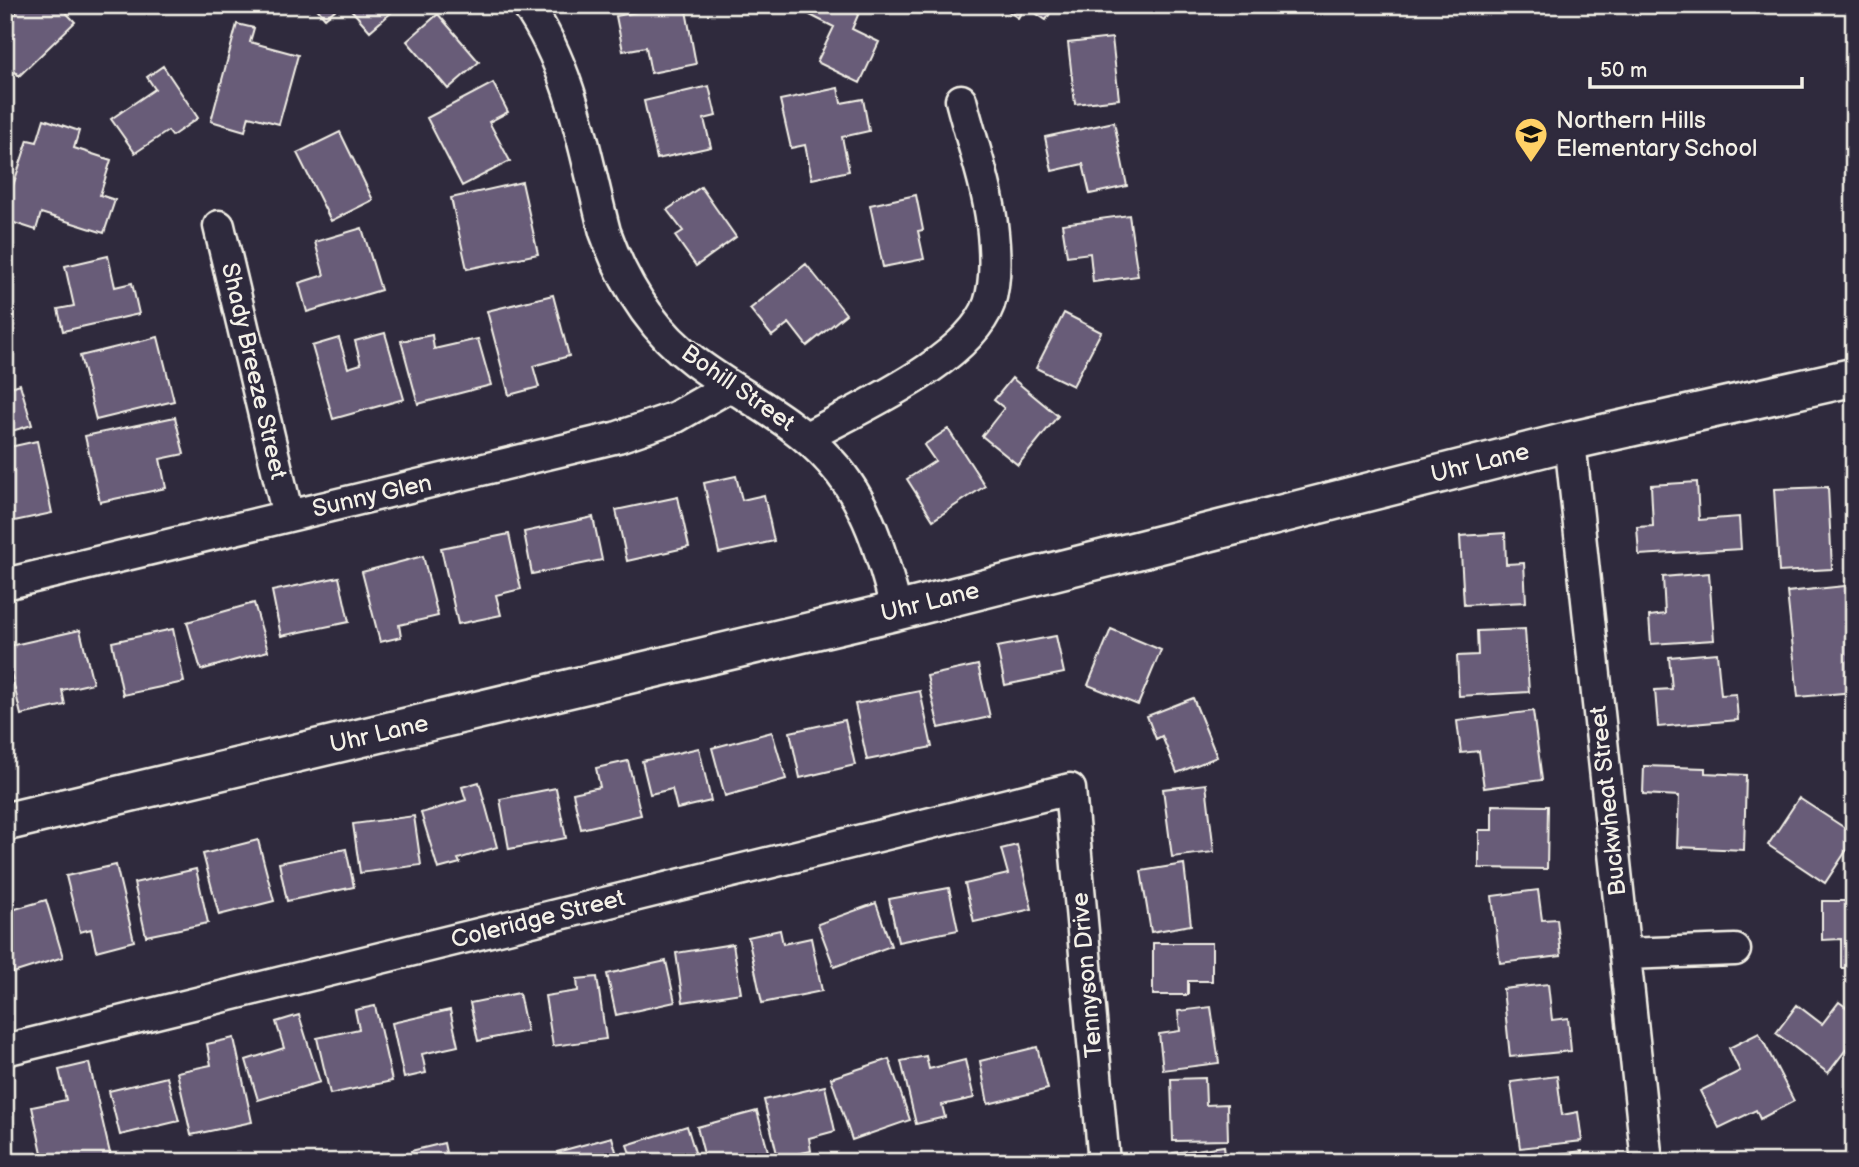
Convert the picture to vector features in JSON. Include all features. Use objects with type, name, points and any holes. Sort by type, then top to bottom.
[{"type":"street","name":"Bohill Street","points":[[527,5],[550,43],[563,74],[614,256],[639,303],[655,324],[693,360],[780,416],[807,437],[833,464],[865,511],[897,611]]},
{"type":"street","points":[[807,437],[947,356],[974,327],[988,305],[994,277],[992,223],[961,100]]},
{"type":"street","name":"Shady Breeze Street","points":[[219,226],[288,516]]},
{"type":"street","name":"Uhr Lane","points":[[5,822],[897,611],[1570,441],[1854,377]]},
{"type":"street","name":"Sunny Glen","points":[[5,584],[618,437],[676,417],[730,386]]},
{"type":"street","name":"Buckwheat Street","points":[[1570,441],[1647,1162]]},
{"type":"street","name":"Coleridge Street","points":[[5,1049],[1070,789]]},
{"type":"street","name":"Tennyson Drive","points":[[1070,789],[1097,1160]]},
{"type":"street","points":[[1625,954],[1735,950]]},
{"type":"building","points":[[23,5],[59,5],[75,22],[19,76],[5,61],[5,13],[10,18]]},
{"type":"building","points":[[314,5],[341,5],[325,18]]},
{"type":"building","points":[[347,5],[400,5],[370,31]]},
{"type":"building","points":[[685,5],[696,64],[651,73],[646,47],[623,51],[616,16]]},
{"type":"building","points":[[815,5],[855,5],[861,8],[852,29],[879,42],[860,83],[817,62],[834,27],[810,15]]},
{"type":"building","points":[[1000,5],[1055,5],[1046,20],[1025,6],[1018,18]]},
{"type":"building","points":[[438,14],[479,62],[448,89],[407,41]]},
{"type":"building","points":[[237,24],[254,28],[250,42],[298,55],[279,124],[249,116],[245,131],[211,121]]},
{"type":"building","points":[[1112,38],[1119,99],[1075,104],[1068,43]]},
{"type":"building","points":[[163,66],[198,118],[172,136],[168,131],[135,153],[111,119],[155,89],[147,77]]},
{"type":"building","points":[[493,83],[508,112],[489,122],[510,161],[462,186],[427,118]]},
{"type":"building","points":[[709,86],[716,116],[704,119],[711,147],[657,159],[644,101]]},
{"type":"building","points":[[838,88],[841,103],[863,99],[869,131],[842,137],[849,171],[812,179],[805,145],[791,148],[780,100]]},
{"type":"building","points":[[44,119],[79,131],[74,148],[111,160],[100,195],[115,200],[104,233],[41,213],[36,230],[5,220],[5,210],[28,140],[37,142]]},
{"type":"building","points":[[1114,122],[1127,186],[1090,194],[1083,164],[1052,171],[1045,137]]},
{"type":"building","points":[[340,132],[373,200],[331,221],[297,153]]},
{"type":"building","points":[[522,182],[538,254],[467,269],[451,198]]},
{"type":"building","points":[[701,187],[736,237],[696,266],[675,236],[683,231],[667,210]]},
{"type":"building","points":[[916,195],[923,230],[918,231],[924,259],[883,267],[870,205]]},
{"type":"building","points":[[1129,215],[1138,276],[1093,282],[1090,253],[1067,256],[1062,224]]},
{"type":"building","points":[[362,228],[381,290],[307,312],[299,283],[324,275],[315,242]]},
{"type":"building","points":[[108,256],[115,287],[132,283],[139,314],[63,331],[58,309],[74,306],[65,266]]},
{"type":"building","points":[[806,264],[846,314],[807,346],[789,323],[772,336],[750,309]]},
{"type":"building","points":[[553,295],[569,356],[533,366],[539,387],[509,395],[487,311]]},
{"type":"building","points":[[1064,313],[1101,332],[1073,386],[1036,368]]},
{"type":"building","points":[[385,333],[404,399],[333,419],[312,346],[339,338],[348,368],[361,364],[355,341]]},
{"type":"building","points":[[432,335],[434,349],[478,339],[491,385],[418,404],[401,341]]},
{"type":"building","points":[[158,337],[174,401],[96,420],[80,356]]},
{"type":"building","points":[[1012,378],[1058,416],[1018,465],[982,436],[1004,408],[994,400]]},
{"type":"building","points":[[20,384],[32,425],[5,433],[5,389]]},
{"type":"building","points":[[175,417],[184,454],[160,459],[166,488],[100,502],[85,436]]},
{"type":"building","points":[[948,429],[985,486],[933,520],[907,479],[935,461],[924,445]]},
{"type":"building","points":[[37,441],[52,513],[5,523],[5,448]]},
{"type":"building","points":[[736,476],[742,500],[764,495],[774,541],[719,553],[704,483]]},
{"type":"building","points":[[1697,482],[1699,520],[1739,517],[1741,549],[1639,555],[1637,527],[1653,526],[1651,485]]},
{"type":"building","points":[[1828,487],[1832,569],[1779,572],[1774,489]]},
{"type":"building","points":[[678,497],[689,547],[627,561],[616,510]]},
{"type":"building","points":[[593,517],[602,560],[532,574],[524,532]]},
{"type":"building","points":[[1505,533],[1506,564],[1524,563],[1526,602],[1464,605],[1460,536]]},
{"type":"building","points":[[509,534],[521,589],[496,595],[501,615],[458,624],[441,548]]},
{"type":"building","points":[[423,556],[438,616],[399,625],[401,637],[380,642],[362,572]]},
{"type":"building","points":[[1709,573],[1714,640],[1651,644],[1649,616],[1665,614],[1663,577]]},
{"type":"building","points":[[339,577],[349,622],[281,636],[272,591]]},
{"type":"building","points":[[1854,585],[1854,692],[1798,697],[1787,592]]},
{"type":"building","points":[[254,603],[268,651],[201,670],[187,622]]},
{"type":"building","points":[[173,629],[184,682],[123,695],[112,642]]},
{"type":"building","points":[[1111,629],[1161,650],[1138,705],[1088,685]]},
{"type":"building","points":[[1525,629],[1529,692],[1459,696],[1457,656],[1478,655],[1477,631]]},
{"type":"building","points":[[80,630],[93,683],[62,690],[65,705],[21,715],[5,647]]},
{"type":"building","points":[[1056,636],[1064,673],[1005,685],[997,647]]},
{"type":"building","points":[[1717,653],[1721,695],[1736,694],[1738,720],[1658,727],[1655,690],[1672,689],[1669,657]]},
{"type":"building","points":[[978,665],[990,717],[939,728],[927,676]]},
{"type":"building","points":[[920,691],[932,747],[867,760],[855,704]]},
{"type":"building","points":[[1193,698],[1217,757],[1177,773],[1162,736],[1156,739],[1147,716]]},
{"type":"building","points":[[1533,711],[1542,780],[1484,788],[1479,751],[1461,753],[1457,721]]},
{"type":"building","points":[[845,720],[855,765],[800,778],[790,732]]},
{"type":"building","points":[[772,732],[786,779],[725,796],[712,748]]},
{"type":"building","points":[[699,748],[711,801],[677,809],[672,789],[650,794],[642,761]]},
{"type":"building","points":[[628,761],[641,815],[581,829],[573,793],[600,787],[596,768]]},
{"type":"building","points":[[1644,766],[1705,768],[1705,773],[1746,775],[1744,850],[1677,847],[1679,796],[1643,794]]},
{"type":"building","points":[[479,782],[497,847],[458,859],[460,863],[438,869],[421,813],[466,800],[462,787]]},
{"type":"building","points":[[1206,784],[1214,852],[1172,857],[1163,789]]},
{"type":"building","points":[[556,788],[566,838],[509,849],[500,799]]},
{"type":"building","points":[[1799,798],[1854,834],[1854,839],[1825,883],[1768,845]]},
{"type":"building","points":[[1492,805],[1548,806],[1547,869],[1479,868],[1479,830],[1492,830]]},
{"type":"building","points":[[414,816],[421,865],[360,873],[353,824]]},
{"type":"building","points":[[258,840],[274,901],[219,915],[203,854]]},
{"type":"building","points":[[1017,845],[1032,909],[974,922],[965,884],[1008,874],[1001,849]]},
{"type":"building","points":[[346,849],[354,887],[287,901],[279,863]]},
{"type":"building","points":[[1184,864],[1191,925],[1151,932],[1141,871]]},
{"type":"building","points":[[116,865],[134,941],[96,951],[91,929],[80,932],[66,876]]},
{"type":"building","points":[[196,869],[208,923],[146,936],[134,883]]},
{"type":"building","points":[[949,888],[958,930],[898,942],[889,899]]},
{"type":"building","points":[[1538,890],[1542,920],[1557,919],[1561,956],[1500,963],[1492,896]]},
{"type":"building","points":[[46,900],[63,957],[13,973],[5,947],[5,912]]},
{"type":"building","points":[[1822,901],[1854,901],[1854,968],[1841,968],[1841,939],[1822,940]]},
{"type":"building","points":[[876,903],[891,946],[834,967],[818,924]]},
{"type":"building","points":[[780,930],[783,944],[811,938],[822,991],[762,1003],[748,937]]},
{"type":"building","points":[[1153,943],[1212,943],[1212,981],[1188,981],[1188,995],[1153,995]]},
{"type":"building","points":[[733,944],[741,993],[683,1002],[676,953]]},
{"type":"building","points":[[666,961],[675,1002],[616,1015],[607,974]]},
{"type":"building","points":[[597,977],[606,1039],[553,1046],[545,996],[578,991],[577,979]]},
{"type":"building","points":[[1548,984],[1552,1020],[1568,1018],[1571,1051],[1510,1057],[1503,989]]},
{"type":"building","points":[[519,993],[527,1031],[478,1041],[470,1003]]},
{"type":"building","points":[[1839,1002],[1854,1013],[1854,1039],[1828,1073],[1776,1033],[1797,1005],[1822,1024]]},
{"type":"building","points":[[375,1006],[392,1081],[330,1094],[317,1038],[359,1029],[355,1010]]},
{"type":"building","points":[[1211,1007],[1219,1063],[1163,1070],[1159,1034],[1180,1031],[1178,1011]]},
{"type":"building","points":[[450,1010],[458,1046],[422,1054],[426,1073],[404,1078],[392,1023]]},
{"type":"building","points":[[299,1015],[320,1082],[258,1100],[246,1060],[284,1048],[276,1022]]},
{"type":"building","points":[[1759,1033],[1794,1101],[1760,1119],[1756,1110],[1719,1128],[1700,1091],[1740,1071],[1729,1048]]},
{"type":"building","points":[[234,1038],[252,1122],[191,1135],[177,1072],[211,1065],[207,1044]]},
{"type":"building","points":[[1037,1047],[1048,1089],[988,1104],[980,1061]]},
{"type":"building","points":[[926,1056],[929,1069],[965,1060],[974,1098],[942,1105],[945,1117],[916,1124],[901,1061]]},
{"type":"building","points":[[889,1059],[910,1120],[852,1140],[831,1078]]},
{"type":"building","points":[[89,1063],[112,1162],[76,1162],[75,1159],[44,1162],[32,1107],[66,1100],[59,1070]]},
{"type":"building","points":[[1557,1076],[1562,1115],[1578,1112],[1582,1141],[1520,1148],[1511,1082]]},
{"type":"building","points":[[167,1077],[179,1121],[120,1135],[109,1091]]},
{"type":"building","points":[[1205,1078],[1206,1105],[1227,1104],[1228,1140],[1173,1141],[1171,1079]]},
{"type":"building","points":[[825,1086],[835,1131],[809,1138],[811,1151],[778,1158],[764,1100]]},
{"type":"building","points":[[757,1111],[769,1155],[743,1162],[706,1162],[697,1127]]},
{"type":"building","points":[[687,1126],[698,1162],[633,1162],[627,1145]]},
{"type":"building","points":[[612,1137],[619,1162],[560,1162],[557,1152]]},
{"type":"building","points":[[444,1143],[448,1162],[414,1162],[411,1151]]},
{"type":"building","points":[[1224,1146],[1226,1162],[1174,1162],[1173,1153]]},
{"type":"building","points":[[1582,1151],[1584,1162],[1509,1162],[1509,1160]]},
{"type":"place","name":"Northern Hills Elementary School","points":[[1531,164]]}]
